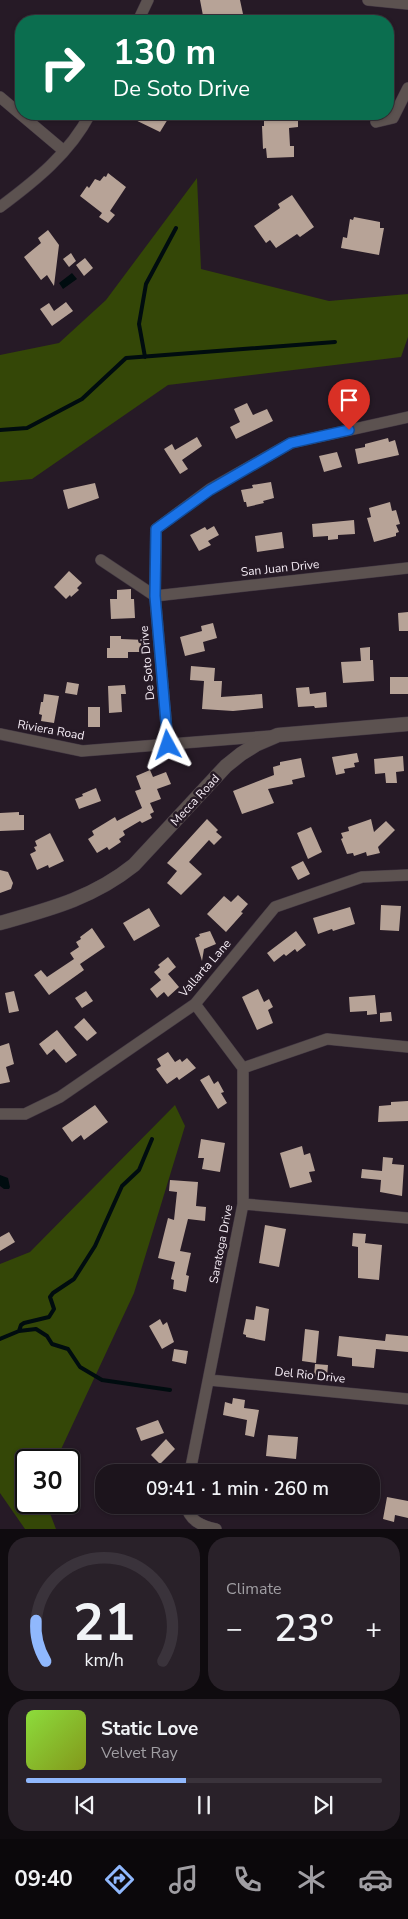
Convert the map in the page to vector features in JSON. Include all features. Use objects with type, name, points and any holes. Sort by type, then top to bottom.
[{"type":"street","points":[[141,15],[148,0]]},
{"type":"street","points":[[368,0],[408,4]]},
{"type":"street","points":[[394,116],[408,88]]},
{"type":"street","points":[[0,97],[15,110]]},
{"type":"street","points":[[27,120],[64,151]]},
{"type":"street","points":[[0,207],[30,186],[47,170],[64,151],[86,120]]},
{"type":"street","points":[[376,122],[384,120]]},
{"type":"street","name":"De Soto Drive","points":[[168,745],[155,596],[156,529],[210,490],[291,443],[408,420]]},
{"type":"street","points":[[101,560],[155,596]]},
{"type":"street","name":"San Juan Drive","points":[[155,596],[408,568]]},
{"type":"street","name":"Mecca Road","points":[[0,923],[78,899],[117,878],[134,865],[226,766],[257,744],[278,735],[408,724]]},
{"type":"street","name":"Riviera Road","points":[[0,734],[82,751],[278,735]]},
{"type":"street","name":"Vallarta Lane","points":[[0,1114],[25,1114],[60,1097],[195,1004],[275,907],[362,877],[408,875]]},
{"type":"street","points":[[195,1004],[243,1068],[328,1039],[408,1047]]},
{"type":"street","name":"Saratoga Drive","points":[[192,1464],[243,1204],[243,1068]]},
{"type":"street","points":[[243,1204],[408,1218]]},
{"type":"street","name":"Del Rio Drive","points":[[209,1380],[408,1399]]},
{"type":"street","points":[[189,1514],[197,1523],[216,1529]]},
{"type":"green space","points":[[197,178],[201,269],[329,301],[408,294],[408,337],[401,357],[168,385],[32,479],[0,482],[0,355],[59,343],[106,300]]},
{"type":"green space","points":[[175,1105],[185,1126],[134,1293],[61,1449],[15,1449],[15,1514],[50,1514],[56,1529],[25,1529],[0,1493],[0,1264],[30,1252]]},
{"type":"shaded area","points":[[72,273],[77,279],[63,289],[59,283]]},
{"type":"shaded area","points":[[0,1175],[8,1178],[9,1189],[4,1189],[0,1186]]},
{"type":"building","points":[[200,0],[240,0],[243,14],[241,15],[203,15]]},
{"type":"building","points":[[135,120],[167,120],[160,132]]},
{"type":"building","points":[[264,120],[298,120],[298,127],[289,128],[290,146],[294,146],[294,157],[267,158],[266,148],[263,149],[262,126],[264,126]]},
{"type":"building","points":[[108,173],[126,187],[110,211],[115,215],[108,223],[99,217],[102,213],[80,196],[95,179],[100,181]]},
{"type":"building","points":[[292,195],[314,227],[300,237],[297,234],[276,248],[270,240],[266,243],[254,226],[280,208],[278,204]]},
{"type":"building","points":[[354,217],[380,222],[380,228],[384,228],[379,255],[341,248],[343,237],[347,238],[350,219],[353,220]]},
{"type":"building","points":[[48,230],[59,245],[54,286],[47,275],[41,280],[24,257],[41,243],[38,238]]},
{"type":"building","points":[[71,253],[76,261],[69,267],[63,259]]},
{"type":"building","points":[[85,258],[93,268],[84,276],[76,265]]},
{"type":"building","points":[[66,302],[73,311],[52,326],[40,309],[49,303],[54,311]]},
{"type":"building","points":[[247,403],[253,415],[267,409],[273,421],[236,439],[230,427],[240,422],[234,409]]},
{"type":"building","points":[[197,437],[202,446],[182,460],[188,469],[180,474],[164,449],[172,444],[175,450]]},
{"type":"building","points":[[388,438],[389,442],[395,440],[399,455],[358,464],[355,449],[365,447],[365,444]]},
{"type":"building","points":[[337,452],[342,467],[324,472],[319,456]]},
{"type":"building","points":[[271,482],[274,498],[263,501],[264,503],[247,507],[241,490],[253,488],[252,485]]},
{"type":"building","points":[[95,483],[99,498],[68,509],[63,490]]},
{"type":"building","points":[[390,502],[392,511],[396,510],[400,524],[396,525],[399,532],[396,533],[396,536],[374,542],[367,518],[371,517],[369,508]]},
{"type":"building","points":[[354,520],[355,534],[338,535],[338,539],[328,540],[328,536],[313,537],[312,524]]},
{"type":"building","points":[[214,526],[219,535],[208,541],[211,545],[199,551],[190,535],[205,527],[207,530]]},
{"type":"building","points":[[282,532],[284,548],[257,552],[255,536]]},
{"type":"building","points":[[69,571],[82,583],[77,588],[79,590],[66,599],[54,587]]},
{"type":"building","points":[[131,589],[131,599],[134,599],[135,618],[111,619],[110,599],[117,599],[117,590]]},
{"type":"building","points":[[408,612],[408,631],[399,631],[398,613]]},
{"type":"building","points":[[213,623],[217,638],[203,642],[205,651],[185,656],[180,637],[202,631],[201,626]]},
{"type":"building","points":[[110,636],[121,636],[121,639],[145,640],[144,652],[128,652],[128,658],[107,658],[107,648],[110,648]]},
{"type":"building","points":[[370,647],[370,660],[373,660],[374,681],[343,683],[341,662],[361,661],[360,648]]},
{"type":"building","points":[[191,666],[215,668],[214,681],[222,681],[221,697],[262,694],[263,708],[233,711],[202,709],[204,681],[190,680]]},
{"type":"building","points":[[390,677],[408,677],[408,694],[390,694]]},
{"type":"building","points":[[67,682],[79,684],[77,695],[65,693]]},
{"type":"building","points":[[125,685],[126,694],[121,694],[122,712],[109,713],[108,686]]},
{"type":"building","points":[[309,687],[310,694],[326,692],[327,707],[298,707],[296,688]]},
{"type":"building","points":[[44,694],[59,696],[54,723],[41,721],[42,715],[39,714]]},
{"type":"building","points":[[88,707],[100,707],[100,727],[88,727]]},
{"type":"building","points":[[357,753],[359,762],[354,763],[355,767],[344,769],[345,773],[336,775],[332,757]]},
{"type":"building","points":[[403,756],[404,771],[396,772],[397,783],[386,783],[385,773],[375,774],[374,759]]},
{"type":"building","points":[[301,758],[305,777],[292,780],[293,784],[268,789],[274,803],[242,814],[233,791],[274,775],[273,767],[280,765],[280,762]]},
{"type":"building","points":[[150,770],[153,777],[166,772],[171,784],[157,789],[161,799],[150,803],[154,812],[150,814],[152,818],[142,823],[140,821],[123,831],[125,835],[119,839],[121,842],[109,850],[107,847],[97,853],[88,839],[94,835],[92,831],[115,817],[117,821],[142,808],[135,791],[141,789],[136,776]]},
{"type":"building","points":[[96,788],[101,801],[79,809],[75,799]]},
{"type":"building","points":[[19,812],[19,815],[24,815],[24,830],[0,831],[0,813]]},
{"type":"building","points":[[207,819],[222,837],[214,845],[209,840],[189,862],[202,874],[181,895],[167,883],[177,871],[167,863]]},
{"type":"building","points":[[371,819],[374,832],[386,821],[395,830],[378,847],[380,853],[367,856],[366,852],[354,856],[353,853],[347,854],[341,839],[343,838],[341,833],[349,831],[348,827]]},
{"type":"building","points":[[311,827],[322,852],[308,859],[297,833]]},
{"type":"building","points":[[50,833],[64,861],[49,868],[48,865],[37,870],[30,854],[36,851],[34,847],[37,846],[35,841]]},
{"type":"building","points":[[303,861],[310,874],[298,880],[291,867]]},
{"type":"building","points":[[0,870],[8,872],[13,883],[11,889],[0,893]]},
{"type":"building","points":[[238,895],[248,904],[241,912],[243,913],[226,932],[207,914],[224,896],[231,902]]},
{"type":"building","points":[[381,905],[401,906],[399,931],[380,930]]},
{"type":"building","points":[[350,907],[355,924],[318,934],[313,918]]},
{"type":"building","points":[[149,908],[160,926],[134,941],[123,923]]},
{"type":"building","points":[[92,928],[105,947],[80,964],[84,970],[49,995],[34,975],[41,970],[47,977],[74,959],[70,953],[79,947],[76,942]]},
{"type":"building","points":[[210,931],[216,944],[204,949],[202,961],[195,938],[200,936],[199,934]]},
{"type":"building","points":[[296,931],[306,945],[297,952],[295,949],[286,956],[284,954],[274,962],[267,953]]},
{"type":"building","points":[[168,957],[176,967],[168,974],[179,987],[168,997],[164,992],[157,998],[150,989],[161,980],[154,972],[160,967],[158,965]]},
{"type":"building","points":[[258,989],[264,1002],[269,999],[273,1007],[268,1010],[273,1023],[257,1030],[242,997]]},
{"type":"building","points":[[14,991],[19,1011],[9,1013],[5,993]]},
{"type":"building","points":[[86,991],[93,1001],[82,1008],[75,998]]},
{"type":"building","points":[[375,995],[377,1014],[367,1015],[367,1011],[350,1012],[349,997]]},
{"type":"building","points":[[391,1012],[392,1021],[380,1022],[380,1013]]},
{"type":"building","points":[[84,1018],[97,1033],[87,1041],[74,1027]]},
{"type":"building","points":[[57,1030],[77,1055],[66,1063],[54,1049],[47,1055],[39,1044]]},
{"type":"building","points":[[9,1043],[14,1064],[6,1067],[10,1082],[0,1084],[0,1046]]},
{"type":"building","points":[[168,1052],[175,1062],[180,1059],[182,1062],[187,1058],[196,1068],[179,1080],[177,1077],[167,1084],[156,1069],[161,1066],[157,1059]]},
{"type":"building","points":[[209,1075],[214,1084],[218,1081],[224,1092],[221,1093],[227,1103],[218,1109],[200,1080]]},
{"type":"building","points":[[408,1101],[408,1121],[378,1122],[379,1106],[391,1105],[391,1102]]},
{"type":"building","points":[[95,1105],[108,1122],[84,1140],[81,1135],[72,1142],[62,1128]]},
{"type":"building","points":[[201,1139],[225,1143],[220,1172],[202,1169],[204,1158],[198,1158]]},
{"type":"building","points":[[302,1146],[304,1155],[310,1153],[315,1171],[309,1172],[312,1182],[290,1188],[280,1153]]},
{"type":"building","points":[[383,1157],[393,1158],[392,1164],[404,1165],[402,1196],[380,1192],[381,1180],[361,1178],[362,1169],[382,1171]]},
{"type":"building","points":[[170,1180],[198,1182],[196,1206],[206,1207],[205,1221],[188,1219],[180,1251],[191,1253],[186,1275],[189,1276],[186,1292],[173,1289],[174,1280],[171,1279],[175,1262],[158,1258],[168,1218],[174,1220],[177,1192],[169,1191]]},
{"type":"building","points":[[265,1225],[286,1229],[279,1267],[259,1263]]},
{"type":"building","points":[[9,1232],[15,1242],[0,1251],[0,1237]]},
{"type":"building","points":[[353,1233],[366,1234],[365,1243],[382,1245],[379,1280],[358,1278],[358,1247],[352,1246]]},
{"type":"building","points":[[256,1306],[269,1309],[265,1341],[246,1337],[243,1334],[246,1319],[254,1320]]},
{"type":"building","points":[[160,1319],[163,1325],[167,1322],[174,1342],[162,1349],[149,1326]]},
{"type":"building","points":[[305,1329],[319,1331],[316,1363],[302,1361]]},
{"type":"building","points":[[386,1334],[408,1336],[408,1352],[376,1349],[374,1368],[352,1366],[352,1358],[337,1356],[339,1336],[385,1341]]},
{"type":"building","points":[[174,1349],[188,1351],[186,1364],[172,1361]]},
{"type":"building","points":[[315,1364],[328,1365],[327,1377],[314,1376]]},
{"type":"building","points":[[233,1398],[245,1400],[244,1408],[259,1410],[254,1437],[245,1435],[247,1420],[223,1415],[225,1402],[232,1404]]},
{"type":"building","points":[[158,1420],[164,1433],[141,1441],[136,1428]]},
{"type":"building","points":[[268,1435],[298,1437],[296,1459],[266,1456]]},
{"type":"building","points":[[166,1439],[175,1449],[160,1464],[151,1455]]},
{"type":"building","points":[[387,1497],[408,1501],[408,1518],[395,1515],[394,1522],[383,1519]]},
{"type":"waterway","points":[[145,357],[139,324],[146,284],[176,228]]},
{"type":"waterway","points":[[0,430],[27,428],[82,399],[126,358],[335,342]]},
{"type":"waterway","points":[[0,1339],[19,1331],[24,1323],[49,1317],[54,1309],[50,1297],[74,1279],[95,1246],[122,1186],[139,1170],[152,1139]]},
{"type":"waterway","points":[[19,1331],[36,1329],[47,1336],[52,1344],[68,1349],[80,1367],[102,1380],[170,1390]]},
{"type":"route","points":[[168,745],[155,596],[156,529],[210,490],[291,443],[349,430]]}]
